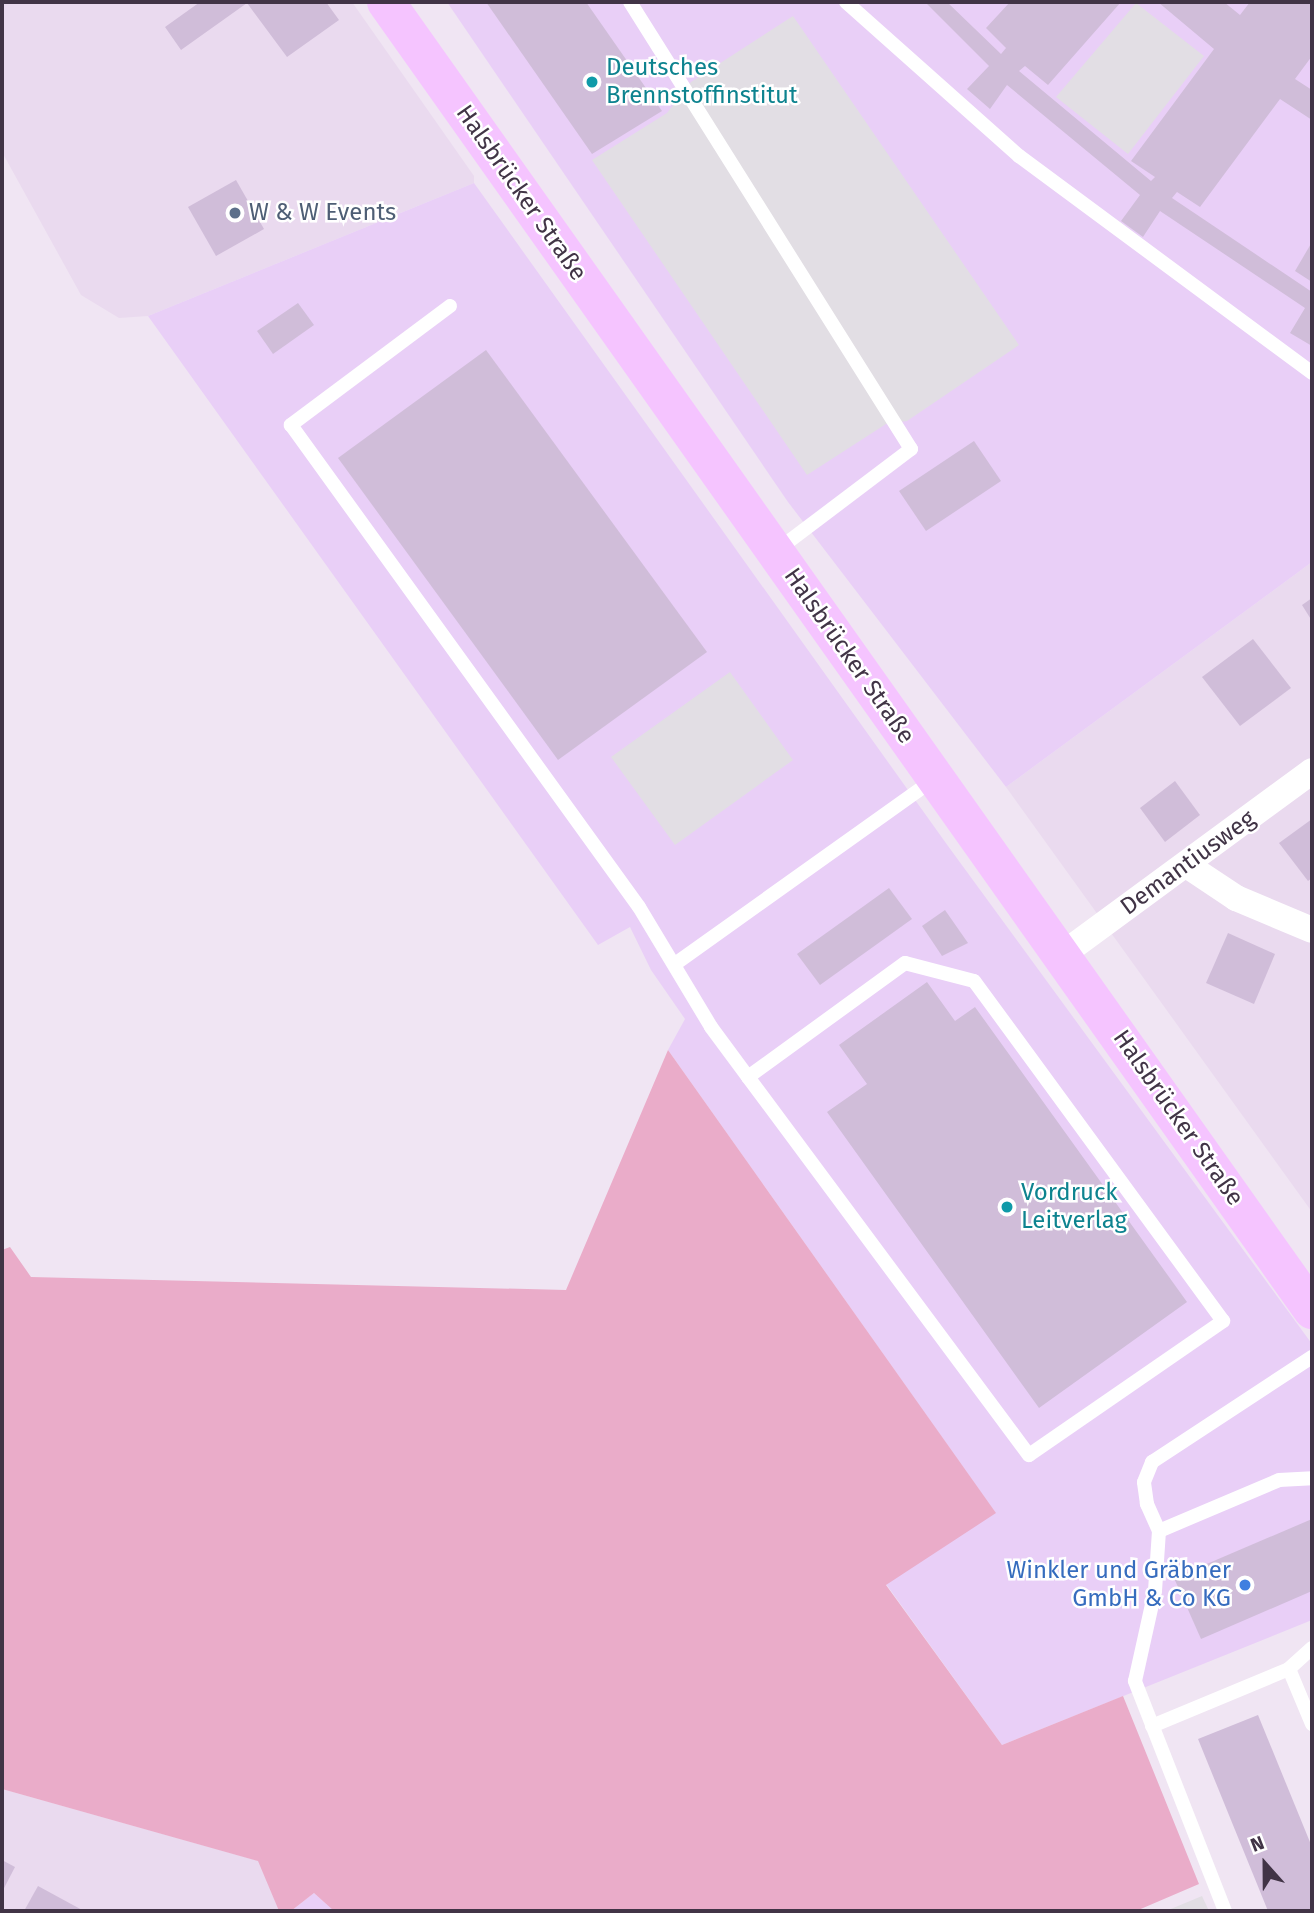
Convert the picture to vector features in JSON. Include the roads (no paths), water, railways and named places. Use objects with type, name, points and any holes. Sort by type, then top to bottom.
[{"type":"main road","name":"Halsbrücker Straße","points":[[386,2],[1063,954],[1312,1310]]},
{"type":"street","name":"Demantiusweg","points":[[1063,954],[1188,866],[1312,771]]},
{"type":"street","points":[[1188,866],[1236,898],[1312,930]]},
{"type":"lane","points":[[630,2],[911,449],[775,552]]},
{"type":"lane","points":[[846,2],[1019,156],[1312,373]]},
{"type":"lane","points":[[450,306],[291,425],[639,907],[711,1027],[748,1077],[1029,1455],[1223,1321],[974,981],[905,963],[748,1077]]},
{"type":"lane","points":[[675,964],[936,778]]},
{"type":"lane","points":[[1225,1911],[1135,1681],[1155,1591],[1159,1531],[1144,1482],[1152,1462],[1312,1357]]},
{"type":"lane","points":[[1159,1531],[1279,1480],[1312,1478]]},
{"type":"lane","points":[[1152,1726],[1289,1669],[1312,1648]]},
{"type":"lane","points":[[1289,1669],[1312,1724]]},
{"type":"place","name":"Deutsches Brennstoffinstitut","points":[[592,82]]},
{"type":"place","name":"W & W Events","points":[[235,213]]},
{"type":"place","name":"Vordruck Leitverlag","points":[[1007,1207]]},
{"type":"place","name":"Winkler und Gräbner GmbH & Co KG","points":[[1245,1585]]}]
